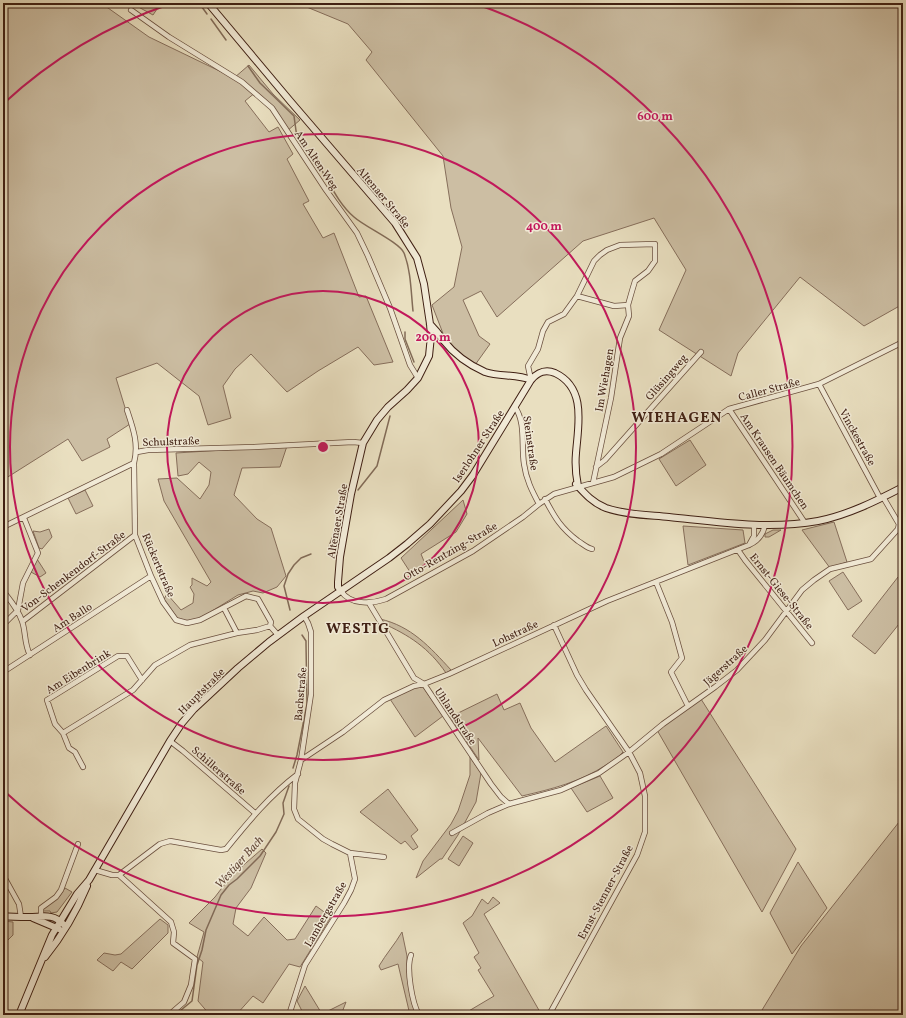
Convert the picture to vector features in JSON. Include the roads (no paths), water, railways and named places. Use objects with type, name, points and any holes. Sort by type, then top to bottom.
[{"type":"main road","name":"Altenaer Straße","points":[[208,3],[394,223],[417,258],[424,284],[431,336],[429,356],[418,378],[408,390],[388,407],[376,420],[363,443],[351,494],[340,557],[338,587],[341,591]]},
{"type":"main road","points":[[430,324],[454,352],[471,365],[486,372],[523,377],[531,380],[540,372],[550,371],[557,374],[572,388],[579,409],[576,456],[576,475],[578,486],[582,492],[593,501],[606,508],[619,511],[695,520],[754,525],[790,525],[820,521],[840,515],[903,488]]},
{"type":"main road","name":"Iserlohner Straße","points":[[341,591],[407,544],[443,511],[470,479],[531,380]]},
{"type":"main road","name":"Hauptstraße","points":[[19,1015],[56,928],[77,894],[89,880],[170,741],[182,724],[202,701],[238,668],[304,616],[341,591]]},
{"type":"main road","name":"Hauptstraße","points":[[42,961],[65,928],[82,898],[89,880]]},
{"type":"main road","points":[[3,916],[31,918],[47,923],[56,928],[65,928]]},
{"type":"main road","points":[[31,918],[41,916],[53,917],[60,921],[65,928]]},
{"type":"street","name":"Am Alten Weg","points":[[131,10],[169,37],[242,82],[272,108],[356,233],[368,256],[390,308],[410,365],[418,378]]},
{"type":"street","name":"Im Wiehagen","points":[[577,296],[594,261],[607,250],[620,245],[655,244],[655,261],[648,271],[635,281],[628,305],[629,316],[620,338],[611,398],[593,483]]},
{"type":"street","points":[[531,380],[528,366],[538,349],[543,331],[548,322],[564,314],[577,296],[614,306],[628,305]]},
{"type":"street","name":"Caller Straße","points":[[578,486],[614,477],[660,454],[729,409],[819,384],[903,342]]},
{"type":"street","name":"Glüsingweg","points":[[596,467],[605,460],[701,352]]},
{"type":"street","name":"Vinckestraße","points":[[819,384],[882,498]]},
{"type":"street","name":"Steinstraße","points":[[515,407],[521,419],[524,464],[529,487],[539,504]]},
{"type":"street","name":"Am Krausen Bäumchen","points":[[729,409],[805,523]]},
{"type":"street","points":[[127,410],[134,429],[137,452]]},
{"type":"street","name":"Schulstraße","points":[[134,463],[137,452],[148,450],[239,448],[353,442],[363,443]]},
{"type":"street","points":[[3,527],[134,463]]},
{"type":"street","name":"Rückertstraße","points":[[134,463],[135,536],[163,602],[176,620],[188,623],[200,620],[246,596],[258,599],[271,622],[270,626]]},
{"type":"street","name":"Otto-Rentzing-Straße","points":[[369,603],[377,602],[386,598],[473,551],[523,517],[545,499],[554,494],[578,486]]},
{"type":"street","name":"Jägerstraße","points":[[452,833],[488,813],[509,804],[561,790],[599,773],[737,670],[765,640],[802,590],[830,569],[871,559],[898,529],[899,524],[882,498]]},
{"type":"street","points":[[545,499],[560,526],[574,538],[588,548],[592,549]]},
{"type":"street","points":[[3,625],[18,610],[24,583],[38,553],[24,518]]},
{"type":"street","points":[[749,545],[754,536],[754,525]]},
{"type":"street","name":"Lohstraße","points":[[301,760],[343,732],[384,700],[414,686],[424,684],[607,601],[756,542],[765,525]]},
{"type":"street","name":"Von-Schenkendorf-Straße","points":[[23,622],[135,536]]},
{"type":"street","name":"Ernst-Giese-Straße","points":[[738,550],[744,560],[812,643]]},
{"type":"street","name":"Am Ballo","points":[[3,672],[151,576]]},
{"type":"street","points":[[656,582],[672,622],[682,658],[671,672],[688,706]]},
{"type":"street","points":[[3,591],[18,610],[23,622],[27,648],[30,655]]},
{"type":"street","points":[[341,591],[344,596],[349,599],[369,603]]},
{"type":"street","name":"Uhlandstraße","points":[[369,603],[414,678],[424,684],[500,797],[509,804]]},
{"type":"street","points":[[224,608],[237,633]]},
{"type":"street","name":"Bachstraße","points":[[298,774],[311,694],[312,640],[309,625],[304,616]]},
{"type":"street","name":"Ernst-Stenner-Straße","points":[[549,1015],[637,855],[645,832],[645,796],[640,773],[629,752],[577,675],[554,625]]},
{"type":"street","points":[[63,733],[133,690],[155,665],[190,645],[270,626],[278,636]]},
{"type":"street","name":"Am Eibenbrink","points":[[83,767],[75,752],[69,748],[63,733],[55,724],[48,700],[118,656],[127,656],[142,680]]},
{"type":"street","name":"Schillerstraße","points":[[170,741],[183,750],[255,813]]},
{"type":"street","points":[[95,870],[112,875],[119,875],[160,844],[170,841],[221,850],[226,849],[255,813],[281,787],[298,774]]},
{"type":"street","points":[[298,774],[295,784],[294,804],[294,809],[298,819],[323,839],[350,853],[384,857]]},
{"type":"street","points":[[41,916],[41,908],[56,897],[61,890],[78,844]]},
{"type":"street","name":"Lambergstraße","points":[[289,1014],[305,964],[344,903],[355,879],[350,853]]},
{"type":"street","points":[[3,875],[19,904],[21,917]]},
{"type":"street","points":[[119,875],[171,922],[174,932],[174,943],[195,959],[191,985],[184,1002],[168,1015]]},
{"type":"street","points":[[411,955],[409,970],[412,993],[419,1015]]},
{"type":"waterway","name":"Westiger Bach","points":[[199,3],[207,14]]},
{"type":"waterway","name":"Westiger Bach","points":[[211,19],[226,40]]},
{"type":"waterway","name":"Westiger Bach","points":[[248,66],[260,83],[294,116],[297,138],[316,164]]},
{"type":"waterway","name":"Westiger Bach","points":[[321,169],[349,212],[359,221],[396,244],[404,253],[409,274],[413,311]]},
{"type":"waterway","name":"Westiger Bach","points":[[405,332],[405,339],[414,362]]},
{"type":"waterway","name":"Westiger Bach","points":[[358,490],[377,466],[390,416]]},
{"type":"waterway","name":"Westiger Bach","points":[[329,546],[343,508]]},
{"type":"waterway","name":"Westiger Bach","points":[[290,610],[284,586],[288,574],[301,558],[311,554]]},
{"type":"waterway","name":"Westiger Bach","points":[[293,768],[307,704],[306,641],[302,635]]},
{"type":"waterway","name":"Westiger Bach","points":[[175,1015],[192,1001],[197,965],[206,930],[221,895],[229,885],[260,856],[276,832],[284,814],[283,803],[289,786]]},
{"type":"district","name":"WIEHAGEN","points":[[677,417]]},
{"type":"district","name":"WESTIG","points":[[358,628]]}]
